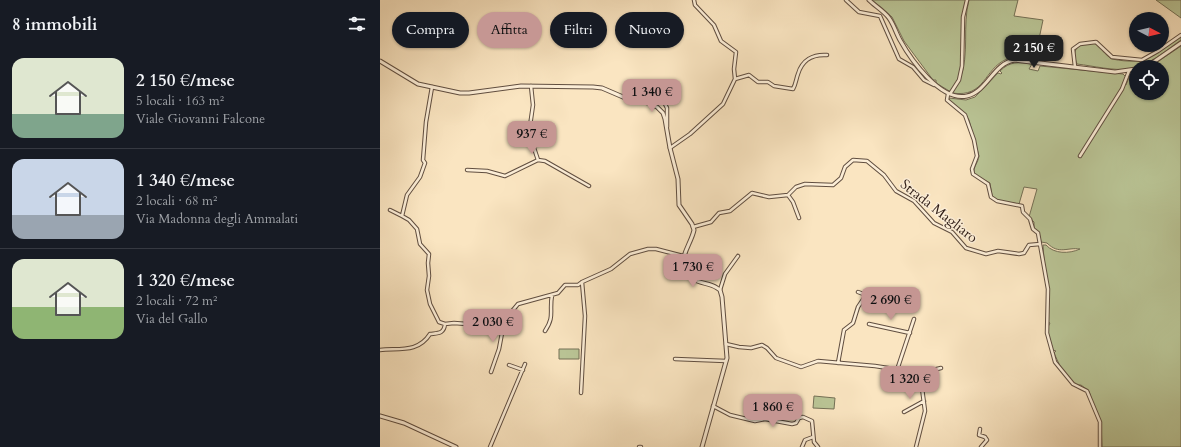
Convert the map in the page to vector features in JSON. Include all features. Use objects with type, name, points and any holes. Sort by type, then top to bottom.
[{"type":"street","points":[[670,148],[690,134],[723,104],[735,79],[734,69],[736,52],[721,41],[714,25],[695,5],[694,0]]},
{"type":"street","points":[[846,0],[859,12],[880,16],[899,59],[909,64],[924,80],[949,94],[964,97],[974,94],[1003,65],[1012,60],[1023,60],[1115,72],[1129,71],[1122,90],[1080,156]]},
{"type":"street","points":[[869,0],[888,17],[902,44],[934,85]]},
{"type":"street","points":[[967,0],[963,17],[962,66],[959,80],[949,94],[947,100],[965,115],[974,140],[977,156],[972,169],[972,174],[988,184],[991,197],[997,202],[1022,206],[1023,212],[1030,219],[1033,229],[1038,233],[1048,289],[1047,333],[1055,362],[1073,384],[1087,391],[1100,422],[1100,447]]},
{"type":"street","points":[[1075,67],[1073,49],[1080,44],[1096,42],[1112,57],[1142,60],[1181,35]]},
{"type":"street","points":[[1156,60],[1181,43]]},
{"type":"street","points":[[735,79],[749,75],[758,82],[768,82],[774,86],[793,89],[797,74],[804,63],[816,54],[827,55]]},
{"type":"street","points":[[380,61],[418,84],[464,93],[512,86],[596,87],[625,99],[649,103],[657,107],[663,113],[667,128],[670,148],[678,179],[679,205],[694,226],[694,233],[683,256],[684,269],[691,278],[720,290]]},
{"type":"street","points":[[531,86],[533,105],[529,133],[538,160]]},
{"type":"street","points":[[402,216],[407,195],[424,170],[425,163],[423,160],[426,122],[432,87]]},
{"type":"street","points":[[636,101],[652,98],[663,100],[667,108],[667,128]]},
{"type":"street","points":[[467,170],[487,171],[504,176],[509,175],[538,160],[545,161],[589,186]]},
{"type":"street","name":"Strada Magliaro","points":[[694,226],[711,222],[715,216],[722,212],[730,211],[750,194],[769,197],[788,195],[796,187],[805,184],[833,185],[841,178],[846,167],[853,160],[867,161],[884,175],[896,191],[914,201],[934,223],[952,232],[966,248],[986,254],[998,252],[1024,254],[1030,245],[1040,244]]},
{"type":"street","points":[[788,195],[793,202],[799,218]]},
{"type":"street","points":[[390,210],[409,220],[417,229],[420,244],[429,254],[429,276],[427,290],[430,304],[439,322],[445,324],[480,324],[493,318],[505,317],[514,311],[518,304],[558,293],[565,285],[578,285],[610,269],[630,254],[648,249],[656,249],[683,256]]},
{"type":"street","points":[[702,447],[726,361],[726,344],[720,290],[724,274],[738,256]]},
{"type":"street","points":[[581,393],[585,316],[582,282]]},
{"type":"street","points":[[838,363],[844,330],[853,323],[858,307],[866,295],[858,292]]},
{"type":"street","points":[[545,331],[552,319],[550,308],[552,295]]},
{"type":"street","points":[[491,372],[499,349],[505,317]]},
{"type":"street","points":[[898,370],[914,319]]},
{"type":"street","points":[[380,350],[392,348],[401,350],[419,346],[425,342],[430,334],[440,333],[443,331],[445,324]]},
{"type":"street","points":[[869,324],[910,333]]},
{"type":"street","points":[[726,344],[751,348],[762,345],[767,348],[776,358],[801,367],[815,361],[920,373],[941,368]]},
{"type":"street","points":[[675,359],[726,361]]},
{"type":"street","points":[[490,447],[526,364]]},
{"type":"street","points":[[509,365],[523,370]]},
{"type":"street","points":[[916,447],[924,420],[924,401],[920,373]]},
{"type":"street","points":[[904,412],[924,401]]},
{"type":"street","points":[[713,406],[730,415],[755,420],[765,419],[792,424],[796,423],[799,418],[803,417],[812,421],[813,437],[815,445],[818,447]]},
{"type":"street","points":[[380,416],[404,424],[456,447]]},
{"type":"street","points":[[980,429],[979,435],[985,437],[987,440],[981,447]]},
{"type":"street","points":[[802,447],[804,440],[813,437]]},
{"type":"green space","points":[[872,0],[967,0],[962,17],[962,66],[958,79],[951,92],[936,83],[936,80],[933,80],[904,41],[892,17]]},
{"type":"green space","points":[[969,0],[1018,0],[1014,16],[1043,20],[1035,58],[1007,59],[993,69],[983,82],[972,91],[952,93],[959,81],[965,60],[966,20]]},
{"type":"green space","points":[[1156,0],[1181,0],[1181,18]]},
{"type":"green space","points":[[1181,36],[1181,40],[1169,49],[1169,44]]},
{"type":"green space","points":[[1092,43],[1096,44],[1112,59],[1129,61],[1129,69],[1110,69],[1077,64],[1075,52],[1079,46]]},
{"type":"green space","points":[[1181,46],[1181,447],[1102,447],[1101,422],[1089,391],[1081,385],[1076,385],[1060,366],[1054,353],[1056,351],[1053,350],[1048,332],[1050,323],[1048,322],[1049,289],[1045,273],[1043,245],[1046,245],[1057,252],[1071,252],[1080,249],[1059,250],[1051,247],[1047,243],[1041,242],[1039,233],[1034,228],[1034,222],[1029,217],[1037,189],[1024,187],[1019,204],[997,200],[992,196],[990,183],[974,174],[974,169],[979,156],[969,120],[966,115],[949,101],[949,98],[966,100],[975,97],[998,73],[1002,73],[1000,71],[1007,65],[1019,63],[1032,64],[1029,69],[1038,71],[1040,66],[1123,74],[1126,77],[1123,83],[1126,85],[1129,78],[1129,100],[1169,100],[1169,60],[1160,60]]},
{"type":"green space","points":[[1164,52],[1152,60],[1142,60],[1150,57],[1157,53]]},
{"type":"green space","points":[[559,349],[579,349],[579,359],[559,359]]},
{"type":"green space","points":[[814,396],[835,398],[834,409],[813,408]]}]
